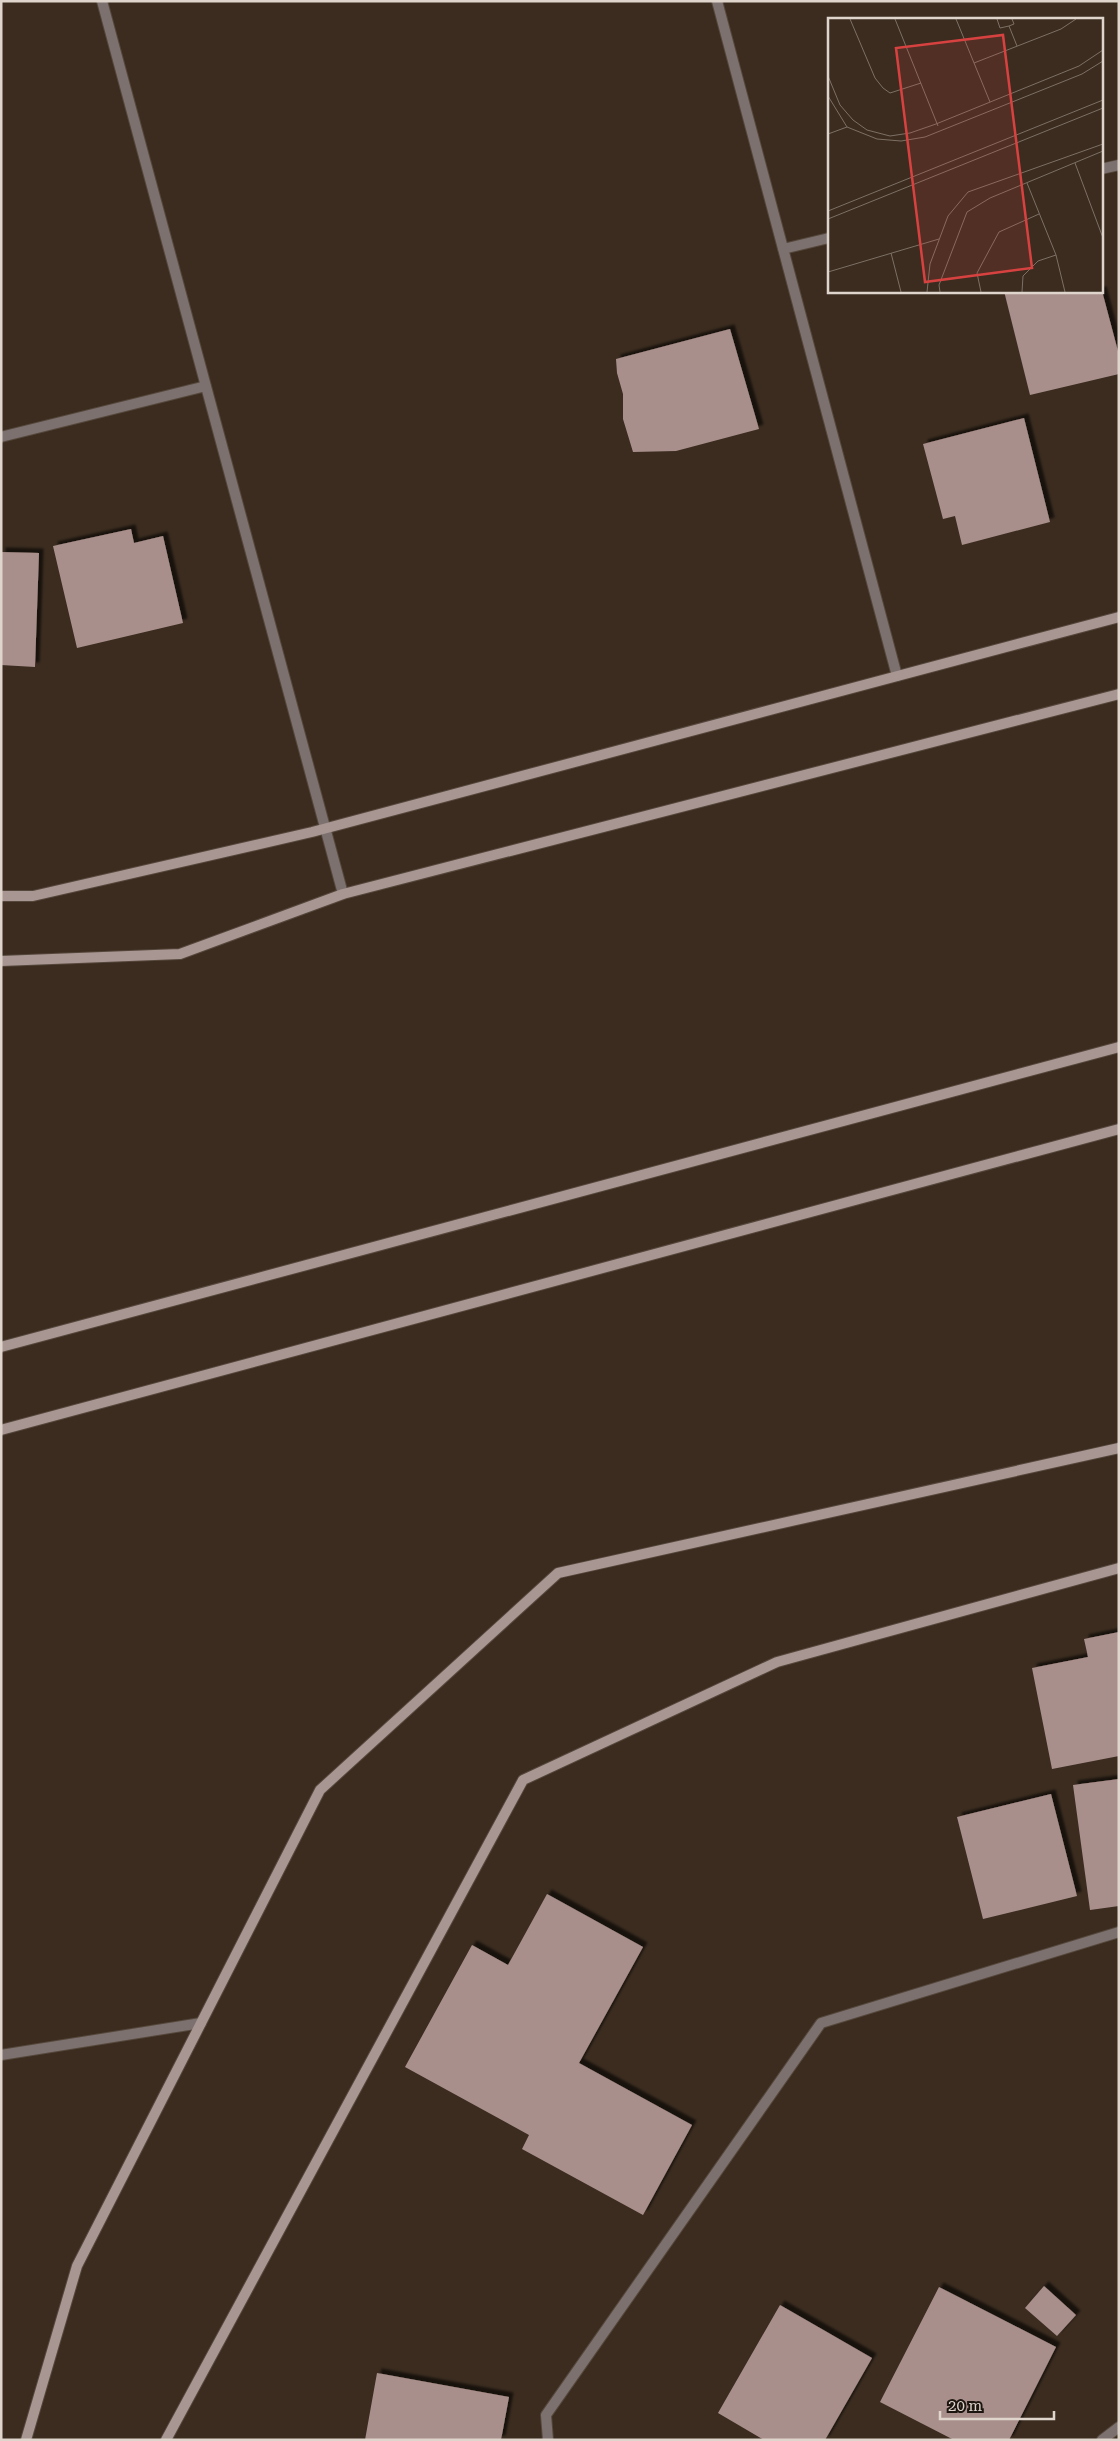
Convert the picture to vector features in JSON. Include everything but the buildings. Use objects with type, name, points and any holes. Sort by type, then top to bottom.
[{"type":"street","points":[[102,1],[342,894]]},
{"type":"street","points":[[717,1],[897,676]]},
{"type":"street","points":[[1102,169],[1119,165]]},
{"type":"street","points":[[783,249],[828,238]]},
{"type":"street","points":[[1,437],[206,386]]},
{"type":"street","points":[[1,896],[34,896],[325,828],[1119,617]]},
{"type":"street","points":[[1,961],[180,954],[342,894],[1119,694]]},
{"type":"street","points":[[1,1347],[1119,1047]]},
{"type":"street","points":[[1,1430],[1119,1129]]},
{"type":"street","points":[[26,2440],[77,2266],[320,1790],[558,1573],[1119,1448]]},
{"type":"street","points":[[166,2440],[523,1780],[777,1662],[1119,1568]]},
{"type":"street","points":[[548,2440],[546,2415],[821,2023],[1119,1932]]},
{"type":"street","points":[[1,2055],[201,2023]]},
{"type":"street","points":[[1102,2440],[1119,2427]]}]
